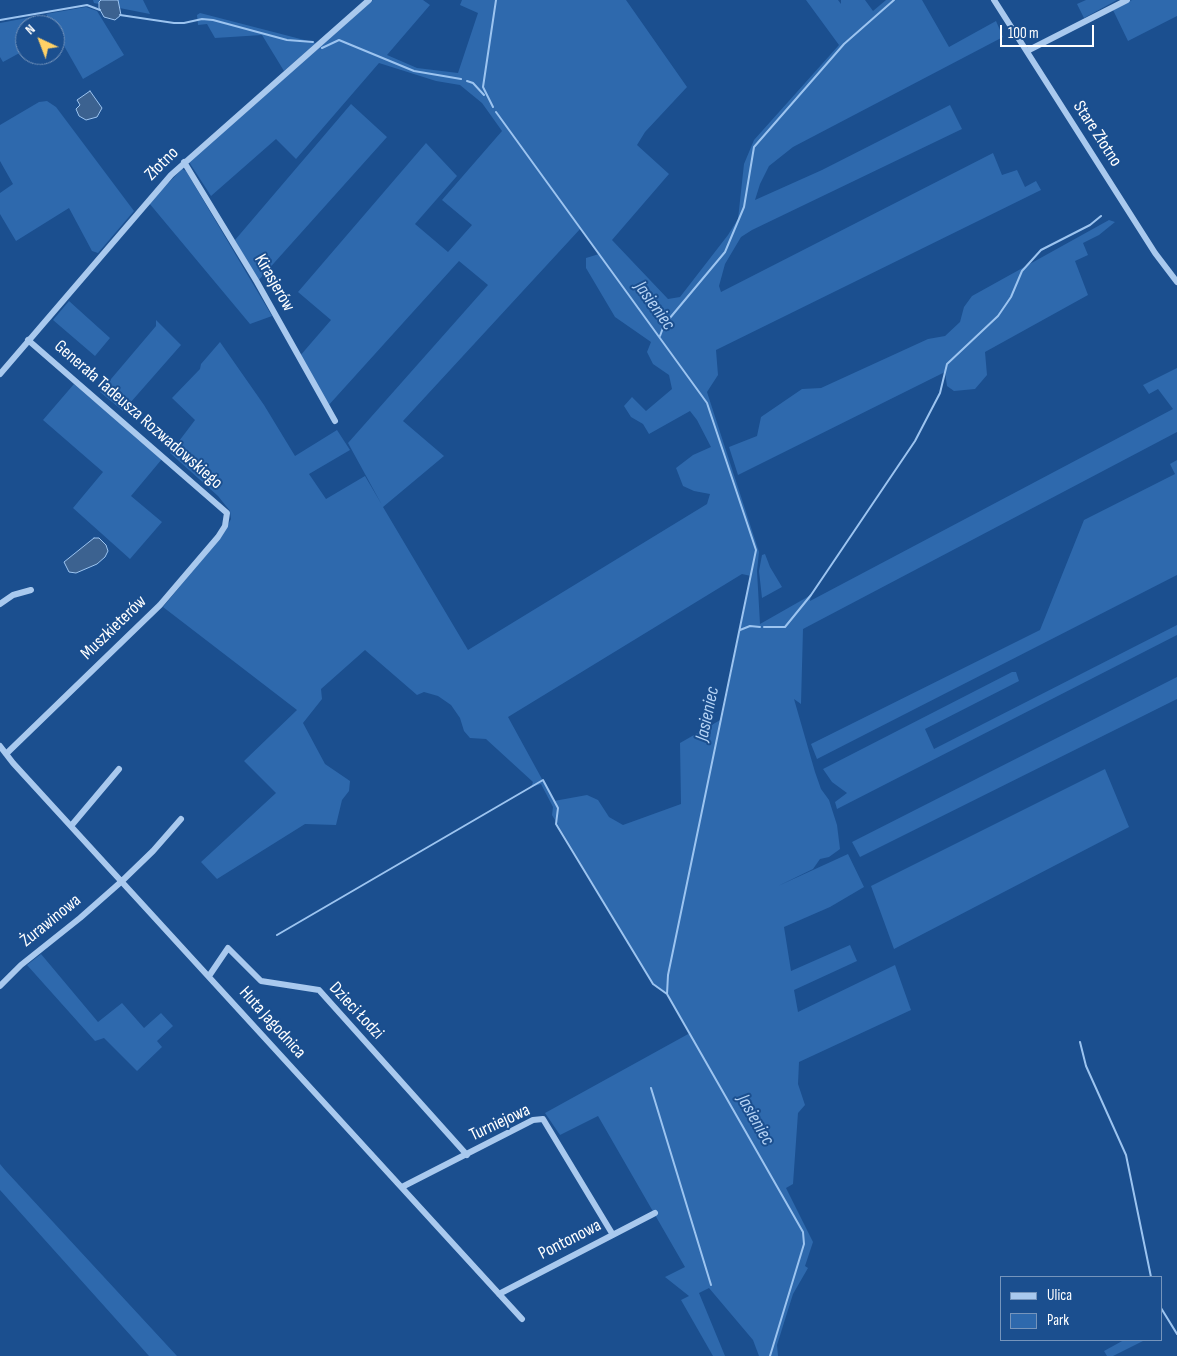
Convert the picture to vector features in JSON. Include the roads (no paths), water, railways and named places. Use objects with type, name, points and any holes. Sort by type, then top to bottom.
[{"type":"street","name":"Złotno","points":[[0,374],[141,207],[184,162],[369,0]]},
{"type":"street","name":"Stare Złotno","points":[[994,0],[1155,254],[1177,282]]},
{"type":"street","points":[[1027,51],[1127,0]]},
{"type":"street","name":"Kirasjerów","points":[[184,162],[257,282],[335,421]]},
{"type":"street","name":"Generała Tadeusza Rozwadowskiego","points":[[28,340],[227,513]]},
{"type":"street","name":"Muszkieterów","points":[[6,754],[160,605],[218,537],[225,526],[227,513]]},
{"type":"street","points":[[0,604],[13,595],[31,590]]},
{"type":"street","name":"Huta Jagodnica","points":[[0,746],[522,1319]]},
{"type":"street","points":[[71,826],[119,770]]},
{"type":"street","name":"Żurawinowa","points":[[0,986],[21,965],[80,918],[122,881],[182,819]]},
{"type":"street","name":"Dzieci Łodzi","points":[[209,976],[228,948],[261,981],[318,990],[467,1154]]},
{"type":"street","name":"Turniejowa","points":[[402,1187],[533,1120],[543,1119],[550,1126],[613,1235]]},
{"type":"street","name":"Pontonowa","points":[[499,1294],[655,1213]]},
{"type":"waterway","name":"Jasieniec","points":[[493,107],[483,87],[496,0]]},
{"type":"waterway","points":[[660,336],[664,325],[725,252],[744,207],[754,147],[844,44],[894,0]]},
{"type":"waterway","points":[[0,20],[87,5],[100,10]]},
{"type":"waterway","points":[[120,15],[174,23],[202,19],[213,20],[287,40],[313,42]]},
{"type":"waterway","points":[[322,48],[339,40],[414,71],[461,79]]},
{"type":"waterway","points":[[467,81],[473,83],[484,95]]},
{"type":"waterway","name":"Jasieniec","points":[[496,112],[707,403],[756,550],[668,975],[667,994],[803,1232],[804,1244],[770,1356]]},
{"type":"waterway","points":[[764,627],[785,627],[811,595],[915,441],[940,393],[947,364],[998,316],[1011,297],[1022,271],[1041,250],[1090,225],[1101,216]]},
{"type":"waterway","points":[[740,630],[750,626],[760,627]]},
{"type":"waterway","points":[[277,935],[543,780],[558,808],[556,824],[653,984],[667,994]]},
{"type":"waterway","points":[[1080,1042],[1086,1066],[1126,1155],[1151,1276]]},
{"type":"waterway","points":[[651,1088],[711,1285]]},
{"type":"waterway","points":[[1162,1310],[1177,1334]]}]
